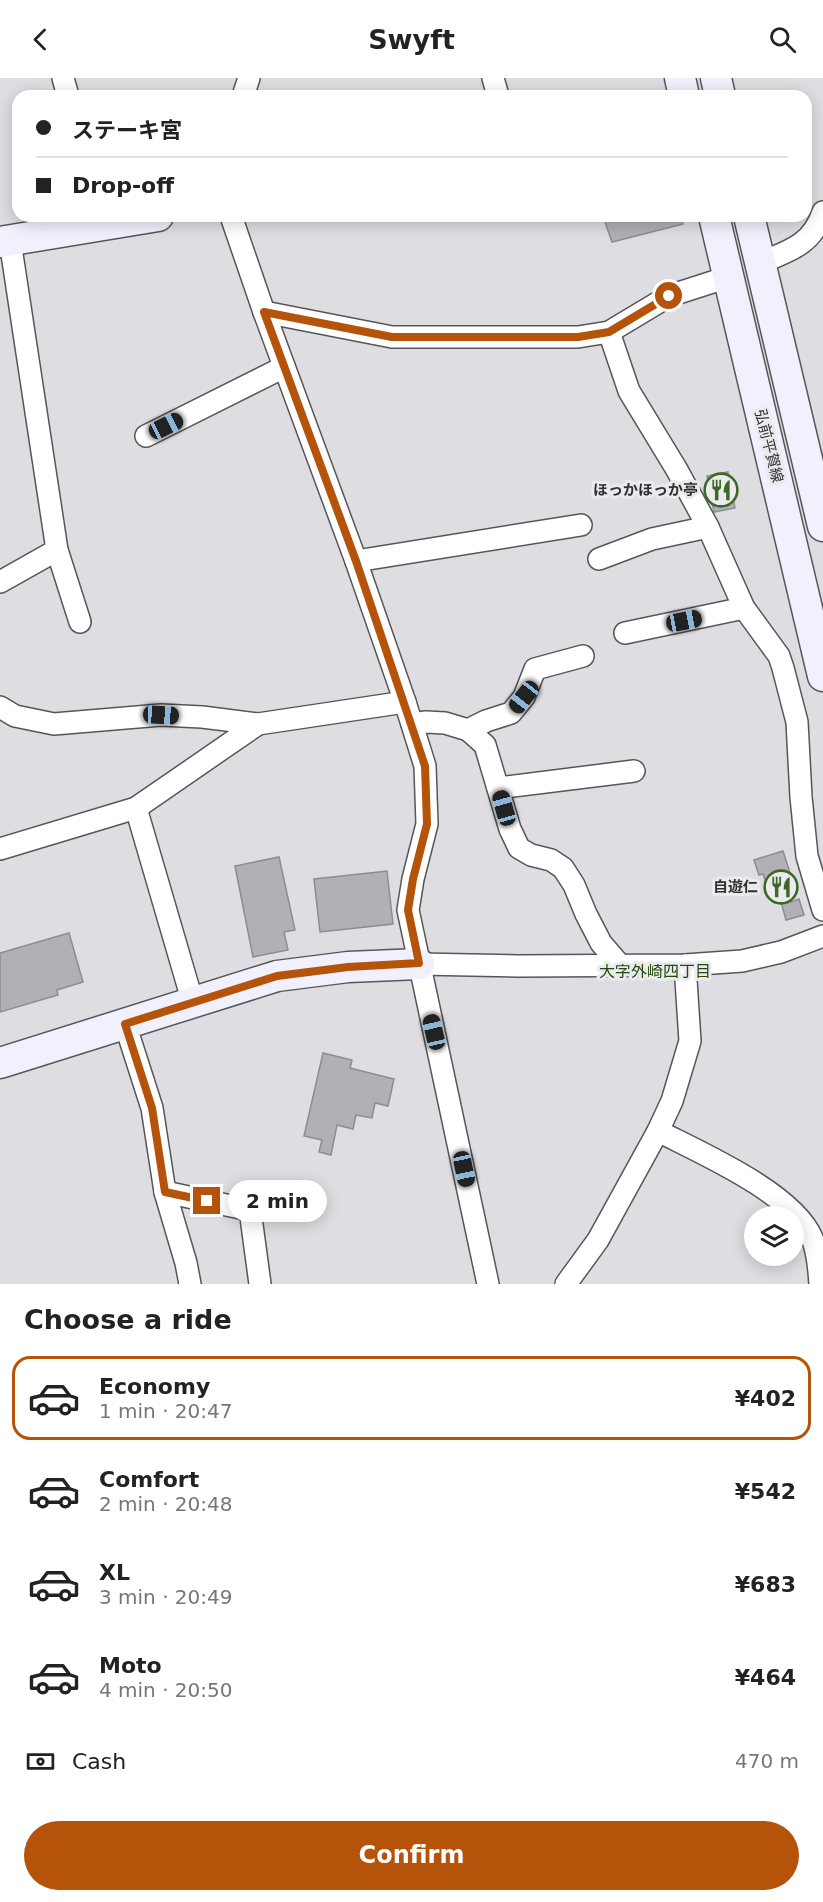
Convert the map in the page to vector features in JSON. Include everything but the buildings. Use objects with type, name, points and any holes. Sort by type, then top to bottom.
[{"type":"main road","points":[[5,242],[96,222]]},
{"type":"main road","name":"弘前平賀線","points":[[715,222],[823,676]]},
{"type":"main road","points":[[750,222],[759,263],[815,458],[823,526]]},
{"type":"main road","points":[[0,1063],[277,976],[348,967],[419,963]]},
{"type":"street","points":[[759,263],[807,241],[819,225],[823,212]]},
{"type":"street","points":[[233,222],[356,561],[425,766],[427,824],[413,879],[408,910],[488,1284]]},
{"type":"street","points":[[5,242],[57,550],[80,622]]},
{"type":"street","points":[[264,312],[392,337],[578,337],[609,332],[669,296],[728,277]]},
{"type":"street","points":[[609,332],[629,391],[708,526],[744,608],[779,656],[797,722],[807,856],[823,910]]},
{"type":"street","points":[[146,436],[284,367]]},
{"type":"street","points":[[356,561],[581,525]]},
{"type":"street","points":[[599,559],[652,539],[708,526]]},
{"type":"street","points":[[0,582],[57,550]]},
{"type":"street","points":[[625,633],[744,608]]},
{"type":"street","points":[[468,730],[511,713],[524,697],[535,669],[584,656]]},
{"type":"street","points":[[0,707],[15,716],[54,724],[161,715],[258,724],[405,702]]},
{"type":"street","points":[[412,724],[445,723],[468,730],[485,745],[510,829],[519,848],[531,855],[551,860],[563,868],[574,885],[601,943],[620,965]]},
{"type":"street","points":[[0,849],[136,808],[258,724]]},
{"type":"street","points":[[498,788],[634,771]]},
{"type":"street","points":[[136,808],[192,1003]]},
{"type":"street","points":[[419,963],[518,966],[685,965],[742,961],[781,952],[823,936]]},
{"type":"street","points":[[570,1283],[598,1240],[672,1101],[690,1041],[685,965]]},
{"type":"street","points":[[125,1024],[152,1108],[165,1192],[186,1263],[189,1284]]},
{"type":"street","points":[[658,1131],[744,1176],[791,1209],[812,1238],[821,1273]]},
{"type":"street","points":[[165,1192],[250,1210],[260,1284]]},
{"type":"place","name":"ほっかほっか亭","points":[[721,490]]},
{"type":"place","name":"自遊仁","points":[[781,887]]},
{"type":"district","name":"大字外崎四丁目","points":[[655,971]]},
{"type":"route","points":[[207,1201],[165,1192],[152,1108],[125,1024],[277,976],[348,967],[419,963],[408,910],[413,879],[427,824],[425,766],[356,561],[264,312],[392,337],[578,337],[609,332],[669,296]]}]
